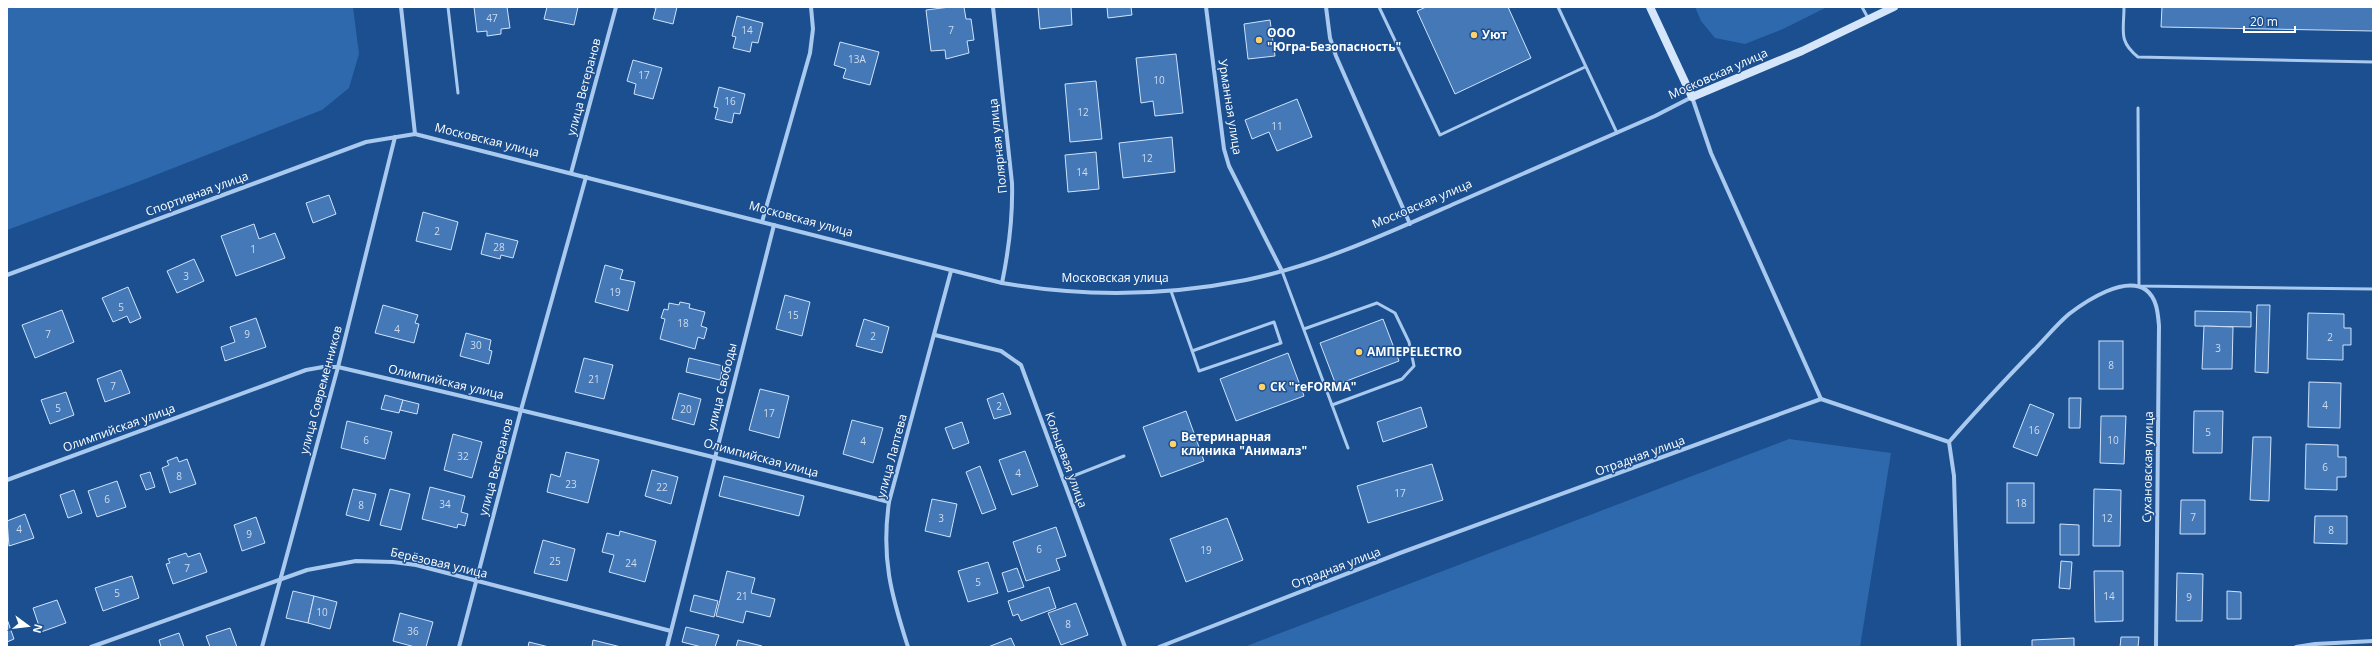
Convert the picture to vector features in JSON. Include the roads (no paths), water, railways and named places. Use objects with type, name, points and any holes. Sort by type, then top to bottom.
[{"type":"main road","points":[[1650,7],[1692,98]]},
{"type":"main road","name":"Московская улица","points":[[1692,98],[1802,51],[1894,7]]},
{"type":"street","points":[[400,7],[415,134]]},
{"type":"street","name":"улица Ветеранов","points":[[571,173],[616,7]]},
{"type":"street","points":[[762,222],[810,53],[813,29],[811,7]]},
{"type":"street","name":"Полярная улица","points":[[993,7],[1013,197],[1011,241],[1002,284]]},
{"type":"street","name":"Урманная улица","points":[[1206,7],[1224,149],[1229,166],[1282,271]]},
{"type":"street","points":[[1326,7],[1330,38],[1336,56],[1410,224]]},
{"type":"street","points":[[1692,98],[1711,153],[1821,399],[1948,442]]},
{"type":"street","name":"Московская улица","points":[[395,137],[415,134],[1002,284],[1067,291],[1119,293],[1171,291],[1212,286],[1282,271],[1332,255],[1410,224],[1617,133],[1692,98]]},
{"type":"street","name":"Спортивная улица","points":[[7,275],[366,142],[395,137]]},
{"type":"street","name":"улица Современников","points":[[262,647],[338,367],[395,137]]},
{"type":"street","name":"улица Ветеранов","points":[[459,647],[521,410],[586,177]]},
{"type":"street","name":"улица Свободы","points":[[667,647],[774,225]]},
{"type":"street","name":"улица Лаптева","points":[[908,647],[894,604],[885,552],[885,531],[889,502],[951,271]]},
{"type":"street","points":[[1948,442],[2068,315],[2090,299],[2108,291],[2126,286],[2139,286]]},
{"type":"street","name":"Сухановская улица","points":[[2139,286],[2147,291],[2156,304],[2159,326],[2156,647]]},
{"type":"street","name":"Кольцевая улица","points":[[935,335],[1002,351],[1021,365],[1125,647]]},
{"type":"street","name":"Олимпийская улица","points":[[7,480],[306,370],[323,367],[338,367],[715,456],[889,502]]},
{"type":"street","name":"Отрадная улица","points":[[1159,647],[1400,554],[1821,399]]},
{"type":"street","points":[[1948,442],[1954,476],[1959,647]]},
{"type":"street","name":"Берёзовая улица","points":[[91,647],[281,578],[334,564],[374,560],[416,566],[671,631]]},
{"type":"street","points":[[2296,647],[2315,644],[2373,641]]},
{"type":"lane","points":[[448,7],[458,93]]},
{"type":"lane","points":[[1379,7],[1440,135],[1585,67]]},
{"type":"lane","points":[[1558,7],[1617,133]]},
{"type":"lane","points":[[1862,7],[1868,19]]},
{"type":"lane","points":[[2124,7],[2126,47],[2138,57],[2373,62]]},
{"type":"lane","points":[[2138,108],[2139,286],[2373,289]]},
{"type":"lane","points":[[1282,271],[1348,448]]},
{"type":"lane","points":[[1171,291],[1192,351],[1199,371],[1281,343],[1274,322],[1192,351]]},
{"type":"lane","points":[[1304,329],[1377,303],[1395,313],[1409,342],[1414,366],[1402,379],[1332,405]]},
{"type":"lane","points":[[1063,480],[1124,456]]},
{"type":"place","name":"Уют","points":[[1474,35]]},
{"type":"place","name":"ООО \"Югра-Безопасность\"","points":[[1259,40]]},
{"type":"place","name":"АМПЕРELECTRO","points":[[1359,352]]},
{"type":"place","name":"СК \"reFORMA\"","points":[[1262,387]]},
{"type":"place","name":"Ветеринарная клиника \"Анималз\"","points":[[1173,444]]}]
